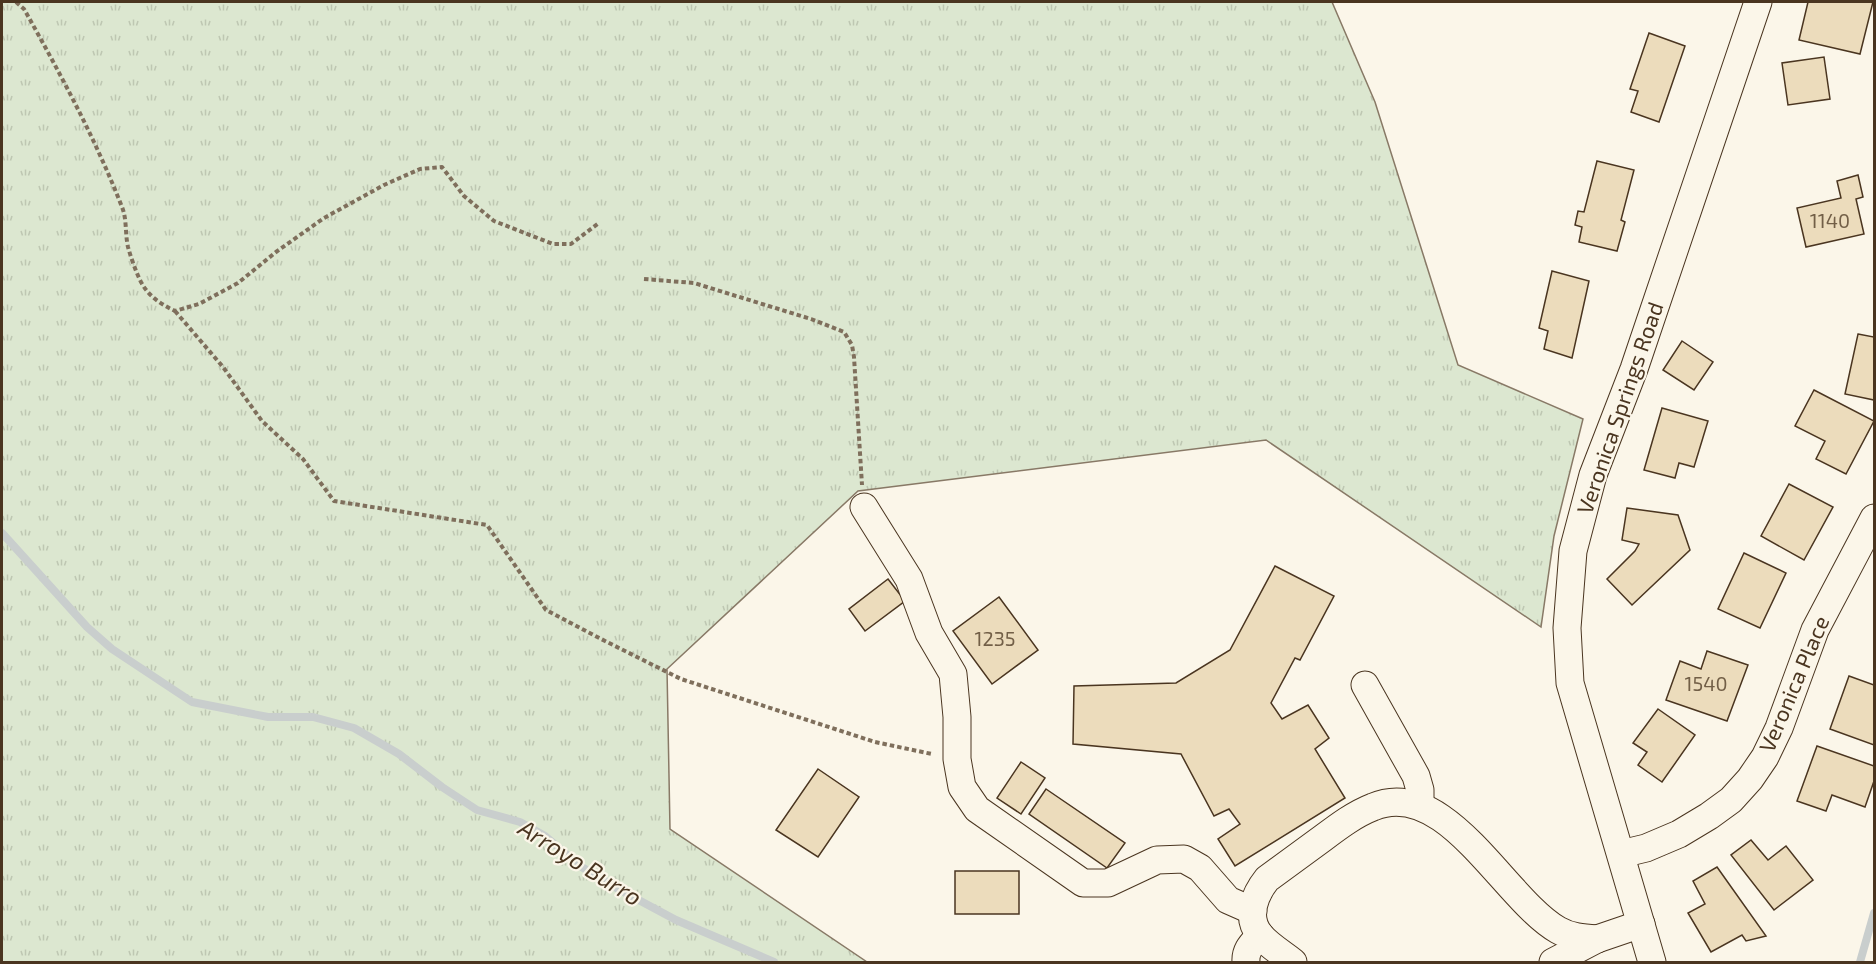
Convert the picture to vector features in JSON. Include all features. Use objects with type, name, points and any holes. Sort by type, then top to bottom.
[{"type":"street","name":"Veronica Springs Road","points":[[1652,963],[1570,683],[1567,628],[1573,552],[1593,476],[1634,369],[1758,2]]},
{"type":"street","points":[[864,507],[909,579],[929,633],[954,674],[957,759],[962,788],[977,808],[1083,883],[1108,883],[1157,860],[1184,859],[1200,868],[1227,900],[1257,923],[1293,963]]},
{"type":"street","name":"Veronica Place","points":[[1621,854],[1646,848],[1679,834],[1731,800],[1750,779],[1765,757],[1779,728],[1815,630],[1875,518]]},
{"type":"street","points":[[1365,685],[1416,776],[1420,790],[1420,806]]},
{"type":"street","points":[[1246,963],[1246,956],[1257,923],[1252,906],[1257,891],[1267,879],[1353,816],[1376,805],[1399,802],[1420,806],[1437,813],[1464,837],[1538,914],[1556,929],[1573,937],[1597,939]]},
{"type":"street","points":[[1553,963],[1597,939],[1641,924]]},
{"type":"path","points":[[16,2],[24,9],[56,65],[108,175],[123,210],[128,247],[141,283],[156,302],[175,311],[223,367],[262,421],[303,459],[334,501],[487,525],[546,610],[681,679],[875,742],[957,759]]},
{"type":"path","points":[[175,311],[199,304],[238,283],[276,252],[324,218],[384,185],[420,170],[442,167],[464,196],[494,221],[552,244],[571,244],[599,223]]},
{"type":"path","points":[[644,279],[694,283],[811,319],[844,332],[852,345],[854,357],[864,507]]},
{"type":"green space","points":[[2,2],[1332,2],[1375,102],[1458,365],[1583,419],[1554,536],[1541,627],[1266,440],[858,491],[667,669],[670,829],[867,962],[2,962]]},
{"type":"building","points":[[1808,2],[1873,2],[1860,54],[1799,40]]},
{"type":"building","points":[[1649,33],[1685,46],[1659,122],[1631,112],[1638,91],[1630,89]]},
{"type":"building","points":[[1824,57],[1830,99],[1788,105],[1782,63]]},
{"type":"building","points":[[1597,161],[1634,170],[1621,220],[1625,222],[1617,251],[1579,242],[1582,227],[1575,225],[1578,211],[1584,212]]},
{"type":"building","points":[[1858,175],[1863,197],[1856,199],[1864,234],[1806,247],[1797,208],[1841,198],[1837,181]]},
{"type":"building","points":[[1552,271],[1589,281],[1572,358],[1544,349],[1548,331],[1539,328]]},
{"type":"building","points":[[1858,334],[1874,337],[1874,400],[1845,394]]},
{"type":"building","points":[[1682,341],[1713,362],[1694,390],[1663,370]]},
{"type":"building","points":[[1814,390],[1874,421],[1846,474],[1816,459],[1825,441],[1795,426]]},
{"type":"building","points":[[1662,408],[1708,421],[1694,467],[1679,463],[1675,478],[1644,470]]},
{"type":"building","points":[[1789,484],[1833,507],[1804,560],[1761,536]]},
{"type":"building","points":[[1627,508],[1678,515],[1690,550],[1632,605],[1607,579],[1639,544],[1622,540]]},
{"type":"building","points":[[1744,553],[1786,573],[1760,628],[1718,609]]},
{"type":"building","points":[[1275,566],[1334,596],[1300,660],[1295,658],[1271,703],[1282,719],[1308,705],[1329,738],[1315,749],[1345,798],[1235,866],[1218,839],[1240,824],[1229,809],[1214,816],[1181,754],[1073,744],[1074,686],[1176,683],[1230,650]]},
{"type":"building","points":[[888,579],[905,601],[865,631],[849,609]]},
{"type":"building","points":[[999,597],[1038,650],[992,684],[953,631]]},
{"type":"building","points":[[1707,651],[1748,665],[1727,721],[1666,700],[1680,661],[1701,669]]},
{"type":"building","points":[[1849,676],[1874,685],[1874,745],[1830,729]]},
{"type":"building","points":[[1658,709],[1695,735],[1662,782],[1638,765],[1647,752],[1633,743]]},
{"type":"building","points":[[1817,746],[1874,766],[1874,781],[1865,807],[1832,795],[1826,811],[1797,801]]},
{"type":"building","points":[[1021,762],[1045,778],[1021,814],[997,798]]},
{"type":"building","points":[[818,769],[859,797],[818,857],[776,830]]},
{"type":"building","points":[[1046,789],[1125,843],[1107,868],[1029,814]]},
{"type":"building","points":[[1751,840],[1768,860],[1786,846],[1813,880],[1774,910],[1731,855]]},
{"type":"building","points":[[1717,867],[1766,936],[1746,941],[1742,935],[1711,952],[1688,913],[1705,904],[1693,881]]},
{"type":"building","points":[[955,871],[1019,871],[1019,914],[955,914]]},
{"type":"waterway","name":"Arroyo Burro","points":[[2,533],[87,627],[112,649],[192,702],[268,717],[313,717],[354,728],[399,754],[477,810],[520,822],[545,836],[580,866],[620,890],[676,920],[774,962]]},
{"type":"waterway","points":[[1860,962],[1874,913]]}]
